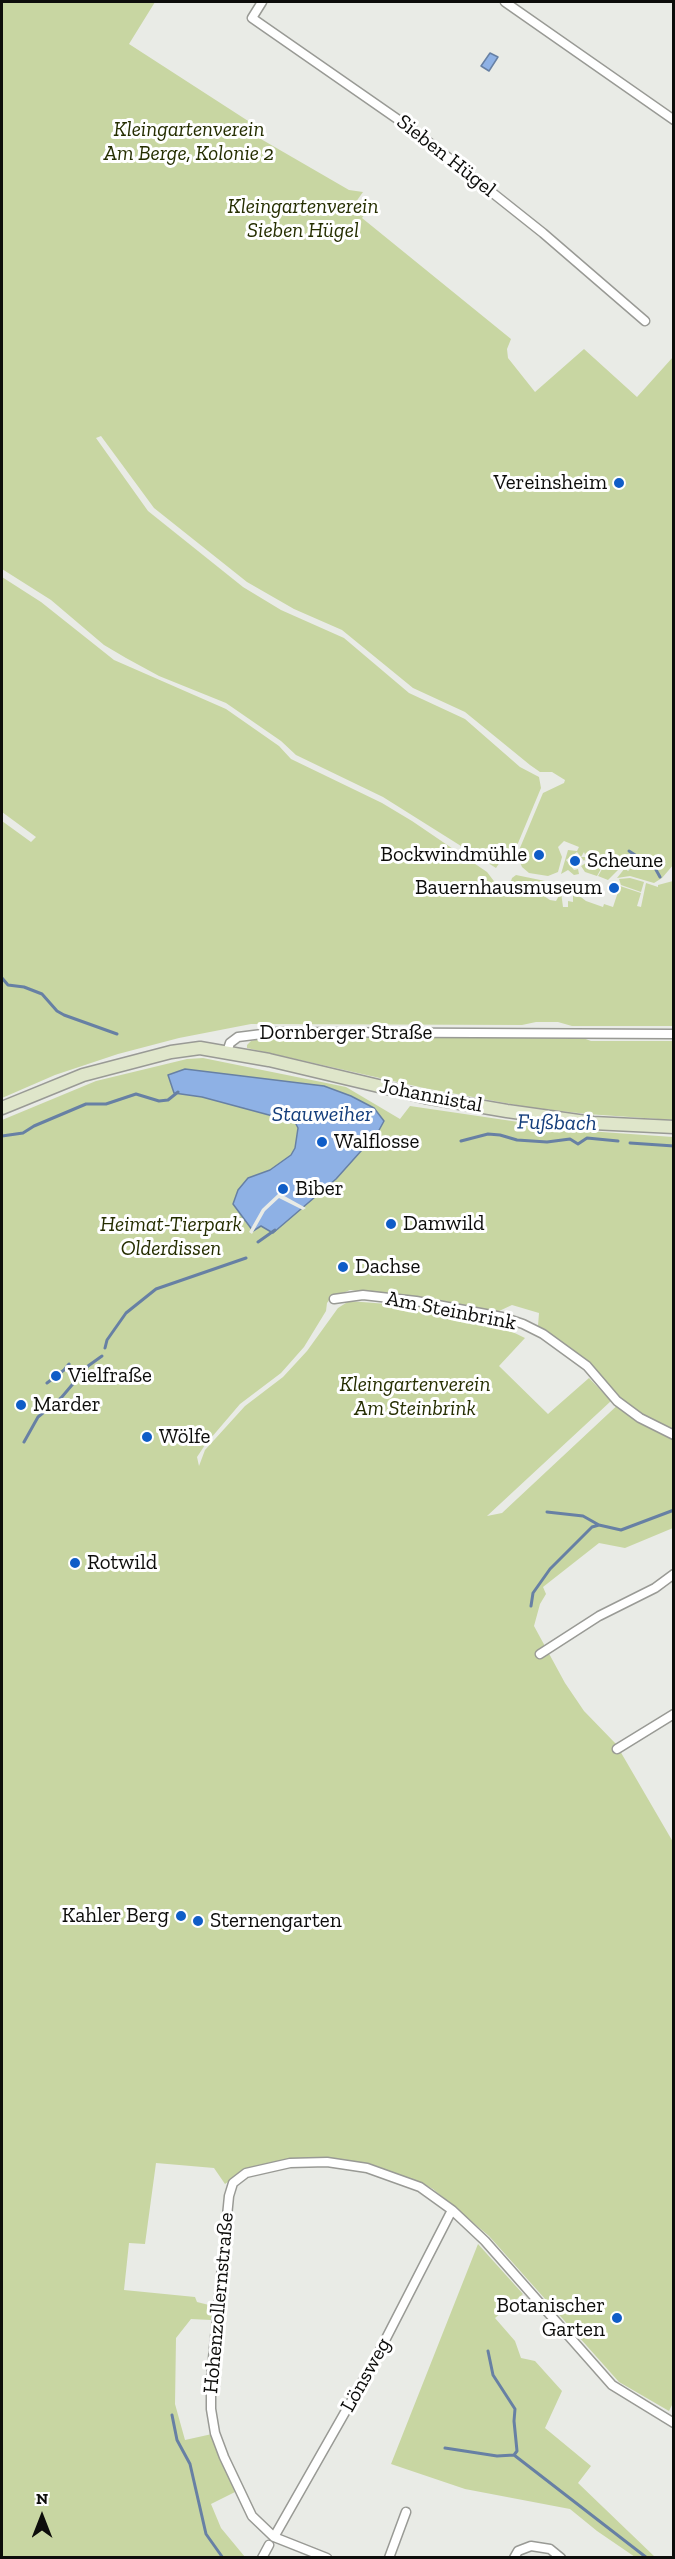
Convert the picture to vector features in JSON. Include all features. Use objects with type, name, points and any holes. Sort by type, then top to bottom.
[{"type":"main road","points":[[2,1108],[65,1081],[143,1059],[192,1049],[228,1052]]},
{"type":"main road","name":"Johannistal","points":[[228,1052],[457,1103],[583,1122],[674,1127]]},
{"type":"street","name":"Sieben Hügel","points":[[262,2],[252,18],[416,132],[543,233],[645,321]]},
{"type":"street","points":[[505,2],[674,120]]},
{"type":"street","name":"Dornberger Straße","points":[[228,1052],[230,1043],[238,1037],[278,1032],[674,1034]]},
{"type":"street","name":"Am Steinbrink","points":[[334,1299],[363,1295],[416,1301],[502,1317],[523,1324],[555,1342],[587,1366],[617,1401],[640,1418],[674,1435]]},
{"type":"street","points":[[540,1654],[578,1629],[655,1588],[674,1574]]},
{"type":"street","points":[[617,1749],[674,1714]]},
{"type":"street","name":"Hohenzollernstraße","points":[[327,2558],[274,2537],[258,2523],[244,2504],[224,2457],[211,2409],[211,2379],[229,2196],[233,2183],[238,2178],[256,2170],[290,2163],[346,2164],[367,2168],[420,2187],[452,2210]]},
{"type":"street","points":[[452,2210],[485,2241],[612,2385],[674,2423]]},
{"type":"street","name":"Lönsweg","points":[[274,2537],[377,2356],[452,2210]]},
{"type":"street","points":[[389,2558],[406,2512]]},
{"type":"street","points":[[262,2558],[268,2545]]},
{"type":"street","points":[[514,2558],[518,2551],[531,2546],[550,2549],[558,2555]]},
{"type":"green space","points":[[2,2],[155,2],[129,44],[259,128],[254,135],[349,190],[363,192],[353,206],[365,214],[362,218],[511,339],[507,349],[508,358],[535,392],[584,349],[637,397],[673,357],[674,864],[662,878],[654,883],[630,876],[617,878],[625,868],[628,871],[635,864],[630,858],[608,880],[598,876],[608,859],[602,857],[600,865],[602,867],[597,876],[585,872],[581,866],[586,863],[591,867],[595,866],[598,857],[589,854],[584,861],[577,852],[566,860],[574,870],[578,869],[579,874],[574,875],[568,870],[561,874],[568,850],[577,851],[579,847],[564,841],[558,847],[562,857],[558,872],[548,876],[529,873],[522,867],[517,855],[543,793],[564,783],[565,780],[552,772],[540,772],[465,712],[413,688],[342,630],[294,609],[247,582],[154,508],[101,436],[96,438],[148,511],[243,587],[281,610],[344,638],[409,693],[465,719],[520,767],[539,777],[541,788],[511,860],[504,856],[496,868],[383,797],[296,755],[281,741],[226,703],[159,676],[126,658],[104,645],[51,600],[2,569]]},
{"type":"green space","points":[[2,577],[41,602],[114,660],[226,709],[279,746],[291,759],[382,803],[412,821],[487,872],[506,897],[512,878],[516,875],[545,881],[547,884],[544,896],[556,901],[561,892],[563,907],[568,907],[568,901],[573,902],[573,891],[586,901],[603,907],[604,904],[613,907],[620,886],[641,893],[637,906],[641,907],[646,883],[658,887],[658,885],[673,881],[673,1026],[572,1026],[558,1022],[536,1022],[522,1025],[251,1024],[179,1038],[118,1054],[55,1075],[2,1098],[2,821],[31,842],[36,837],[2,812]]},
{"type":"green space","points":[[630,878],[644,882],[641,892],[621,885],[619,879]]},
{"type":"green space","points":[[269,1037],[583,1038],[591,1041],[673,1041],[673,1120],[527,1107],[424,1088],[247,1048],[251,1041]]},
{"type":"green space","points":[[203,1058],[346,1087],[400,1119],[410,1106],[573,1130],[673,1137],[673,1528],[625,1548],[599,1543],[543,1587],[546,1594],[540,1604],[534,1626],[565,1683],[584,1711],[616,1744],[673,1842],[673,2403],[669,2411],[619,2382],[489,2236],[433,2189],[422,2183],[370,2165],[327,2159],[241,2173],[225,2184],[214,2168],[156,2163],[145,2244],[129,2243],[124,2290],[195,2297],[197,2302],[213,2306],[211,2320],[191,2319],[176,2338],[175,2404],[185,2440],[212,2434],[235,2492],[211,2504],[221,2528],[245,2557],[2,2557],[2,1120],[96,1081],[187,1059]],"holes":[[[350,1290],[437,1300],[497,1312],[512,1305],[539,1313],[538,1326],[590,1364],[623,1400],[502,1513],[487,1516],[611,1401],[589,1378],[548,1414],[499,1366],[525,1338],[496,1324],[413,1306],[349,1301],[338,1308],[307,1351],[283,1377],[245,1406],[205,1450],[199,1466],[197,1457],[240,1404],[281,1373],[304,1347],[326,1311],[327,1303],[331,1298]]]},
{"type":"green space","points":[[478,2244],[523,2294],[495,2318],[515,2341],[521,2358],[535,2361],[562,2391],[545,2428],[591,2466],[578,2483],[655,2557],[635,2557],[570,2509],[465,2489],[391,2464]]},
{"type":"water","points":[[490,53],[498,57],[489,71],[481,66]]},
{"type":"water","name":"Stauweiher","points":[[185,1069],[324,1086],[374,1108],[384,1121],[378,1132],[336,1179],[273,1233],[261,1226],[253,1231],[233,1204],[238,1190],[248,1178],[270,1170],[291,1155],[295,1148],[298,1128],[295,1122],[202,1097],[174,1093],[168,1075]]},
{"type":"pier","points":[[279,1193],[306,1208],[303,1210],[279,1198],[265,1211],[252,1234],[249,1232],[262,1209]]},
{"type":"waterway","points":[[629,851],[655,868],[660,877]]},
{"type":"waterway","points":[[2,978],[8,985],[24,987],[42,994],[57,1011],[64,1015],[117,1034]]},
{"type":"waterway","name":"Fußbach","points":[[2,1136],[23,1133],[86,1104],[106,1104],[136,1094],[159,1101],[168,1100],[178,1092]]},
{"type":"waterway","name":"Fußbach","points":[[461,1141],[488,1134],[517,1140],[547,1142],[570,1139],[578,1144],[587,1138],[618,1141]]},
{"type":"waterway","name":"Fußbach","points":[[630,1143],[674,1146]]},
{"type":"waterway","points":[[258,1242],[275,1230]]},
{"type":"waterway","points":[[105,1348],[107,1340],[126,1313],[156,1289],[246,1258]]},
{"type":"waterway","points":[[24,1442],[38,1417],[61,1398],[88,1366],[102,1356]]},
{"type":"waterway","points":[[47,1383],[69,1364]]},
{"type":"waterway","points":[[531,1606],[533,1593],[550,1569],[592,1527],[599,1525],[621,1530],[674,1510]]},
{"type":"waterway","points":[[547,1512],[583,1516],[599,1525]]},
{"type":"waterway","points":[[488,2351],[493,2375],[515,2409],[517,2451],[514,2455]]},
{"type":"waterway","points":[[172,2415],[177,2440],[190,2464],[206,2534],[223,2558]]},
{"type":"waterway","points":[[445,2448],[497,2456],[514,2455],[647,2558]]},
{"type":"place","name":"Vereinsheim","points":[[619,483]]},
{"type":"place","name":"Bockwindmühle","points":[[539,855]]},
{"type":"place","name":"Scheune","points":[[575,861]]},
{"type":"place","name":"Bauernhausmuseum","points":[[614,888]]},
{"type":"place","name":"Walflosse","points":[[322,1142]]},
{"type":"place","name":"Biber","points":[[283,1189]]},
{"type":"place","name":"Damwild","points":[[391,1224]]},
{"type":"place","name":"Dachse","points":[[343,1267]]},
{"type":"place","name":"Vielfraße","points":[[56,1376]]},
{"type":"place","name":"Marder","points":[[21,1405]]},
{"type":"place","name":"Wölfe","points":[[147,1437]]},
{"type":"place","name":"Rotwild","points":[[75,1563]]},
{"type":"place","name":"Kahler Berg","points":[[181,1916]]},
{"type":"place","name":"Sternengarten","points":[[198,1921]]},
{"type":"place","name":"Botanischer Garten","points":[[617,2318]]},
{"type":"park label","name":"Kleingartenverein Am Berge, Kolonie 2","points":[[189,142]]},
{"type":"park label","name":"Kleingartenverein Sieben Hügel","points":[[303,219]]},
{"type":"park label","name":"Heimat-Tierpark Olderdissen","points":[[171,1237]]},
{"type":"park label","name":"Kleingartenverein Am Steinbrink","points":[[415,1397]]}]
